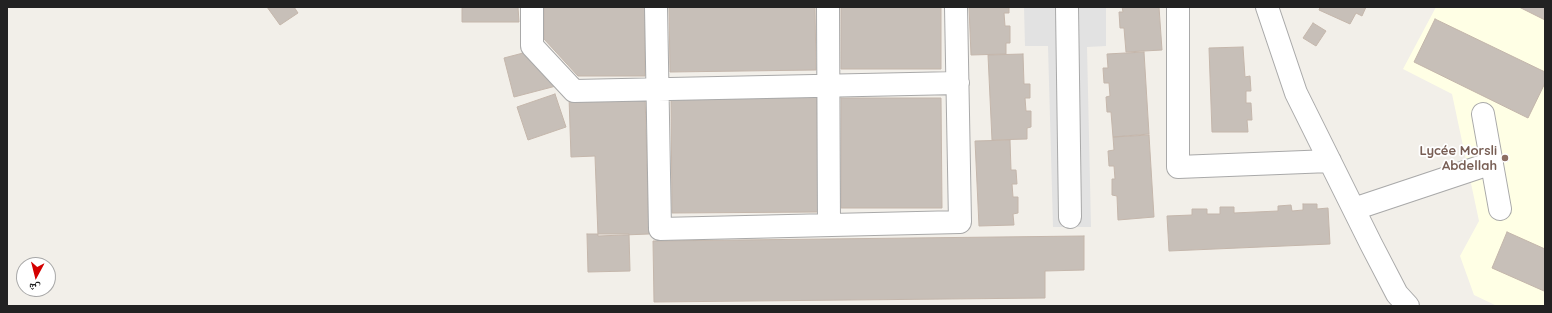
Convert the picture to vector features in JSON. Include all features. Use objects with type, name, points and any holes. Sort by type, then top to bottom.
[{"type":"street","points":[[532,7],[532,46],[574,91],[958,83]]},
{"type":"street","points":[[656,7],[660,229],[960,222],[956,7]]},
{"type":"street","points":[[828,7],[829,225]]},
{"type":"street","points":[[1067,7],[1070,217]]},
{"type":"street","points":[[1178,7],[1178,167],[1330,161]]},
{"type":"street","points":[[1267,7],[1296,93],[1397,294],[1408,306]]},
{"type":"street","points":[[1483,114],[1500,209]]},
{"type":"street","points":[[1354,209],[1492,163]]},
{"type":"shaded area","points":[[1024,7],[1106,7],[1106,46],[1087,47],[1091,227],[1053,227],[1048,46],[1025,46]]},
{"type":"shaded area","name":"Lycée Morsli Abdellah","points":[[1436,7],[1545,7],[1545,306],[1497,306],[1474,295],[1460,256],[1479,221],[1452,94],[1403,69]]},
{"type":"building","points":[[267,7],[294,7],[298,13],[280,25]]},
{"type":"building","points":[[462,7],[518,7],[519,22],[462,22]]},
{"type":"building","points":[[544,7],[645,7],[645,76],[578,76],[544,39]]},
{"type":"building","points":[[669,7],[815,7],[816,70],[670,72]]},
{"type":"building","points":[[841,7],[941,7],[941,69],[841,69]]},
{"type":"building","points":[[969,7],[1009,7],[1009,13],[1004,13],[1005,26],[1010,26],[1010,43],[1006,43],[1006,54],[971,55]]},
{"type":"building","points":[[1122,7],[1159,7],[1162,50],[1126,52],[1124,28],[1120,28],[1119,12],[1123,12]]},
{"type":"building","points":[[1320,7],[1366,7],[1362,16],[1356,13],[1350,24],[1319,10]]},
{"type":"building","points":[[1519,7],[1545,7],[1545,20]]},
{"type":"building","points":[[1435,19],[1545,72],[1545,83],[1528,118],[1414,62]]},
{"type":"building","points":[[1313,23],[1326,31],[1316,46],[1303,38]]},
{"type":"building","points":[[546,47],[556,86],[514,97],[504,58]]},
{"type":"building","points":[[1243,47],[1245,77],[1250,76],[1251,91],[1246,91],[1246,103],[1251,103],[1252,120],[1247,120],[1248,132],[1212,132],[1209,48]]},
{"type":"building","points":[[1144,52],[1149,134],[1113,137],[1111,112],[1107,112],[1106,97],[1110,96],[1109,83],[1104,83],[1103,68],[1108,68],[1107,54]]},
{"type":"building","points":[[1023,54],[1024,84],[1030,84],[1030,98],[1025,98],[1026,111],[1031,111],[1031,127],[1027,128],[1027,139],[992,140],[988,55]]},
{"type":"building","points":[[555,94],[566,127],[528,140],[517,107]]},
{"type":"building","points":[[645,95],[649,234],[598,236],[595,156],[571,157],[569,97]]},
{"type":"building","points":[[817,97],[818,212],[672,213],[671,99]]},
{"type":"building","points":[[841,98],[941,98],[942,208],[841,208]]},
{"type":"building","points":[[1149,135],[1154,217],[1118,220],[1117,196],[1112,195],[1112,179],[1115,179],[1114,166],[1109,166],[1108,151],[1114,150],[1113,137]]},
{"type":"building","points":[[1010,140],[1011,170],[1016,170],[1017,184],[1012,184],[1013,197],[1018,197],[1018,213],[1013,214],[1014,225],[979,226],[975,141]]},
{"type":"building","points":[[1303,204],[1317,204],[1317,209],[1328,208],[1330,244],[1169,251],[1167,216],[1192,215],[1192,209],[1207,209],[1207,214],[1220,214],[1220,207],[1234,207],[1234,213],[1278,211],[1278,206],[1291,205],[1292,211],[1303,210]]},
{"type":"building","points":[[1507,232],[1545,249],[1544,291],[1492,268]]},
{"type":"building","points":[[587,234],[629,234],[630,271],[588,272]]},
{"type":"building","points":[[1084,236],[1084,270],[1045,271],[1045,298],[654,302],[653,241]]},
{"type":"place","name":"Lycée Morsli Abdellah","points":[[1505,158]]}]
